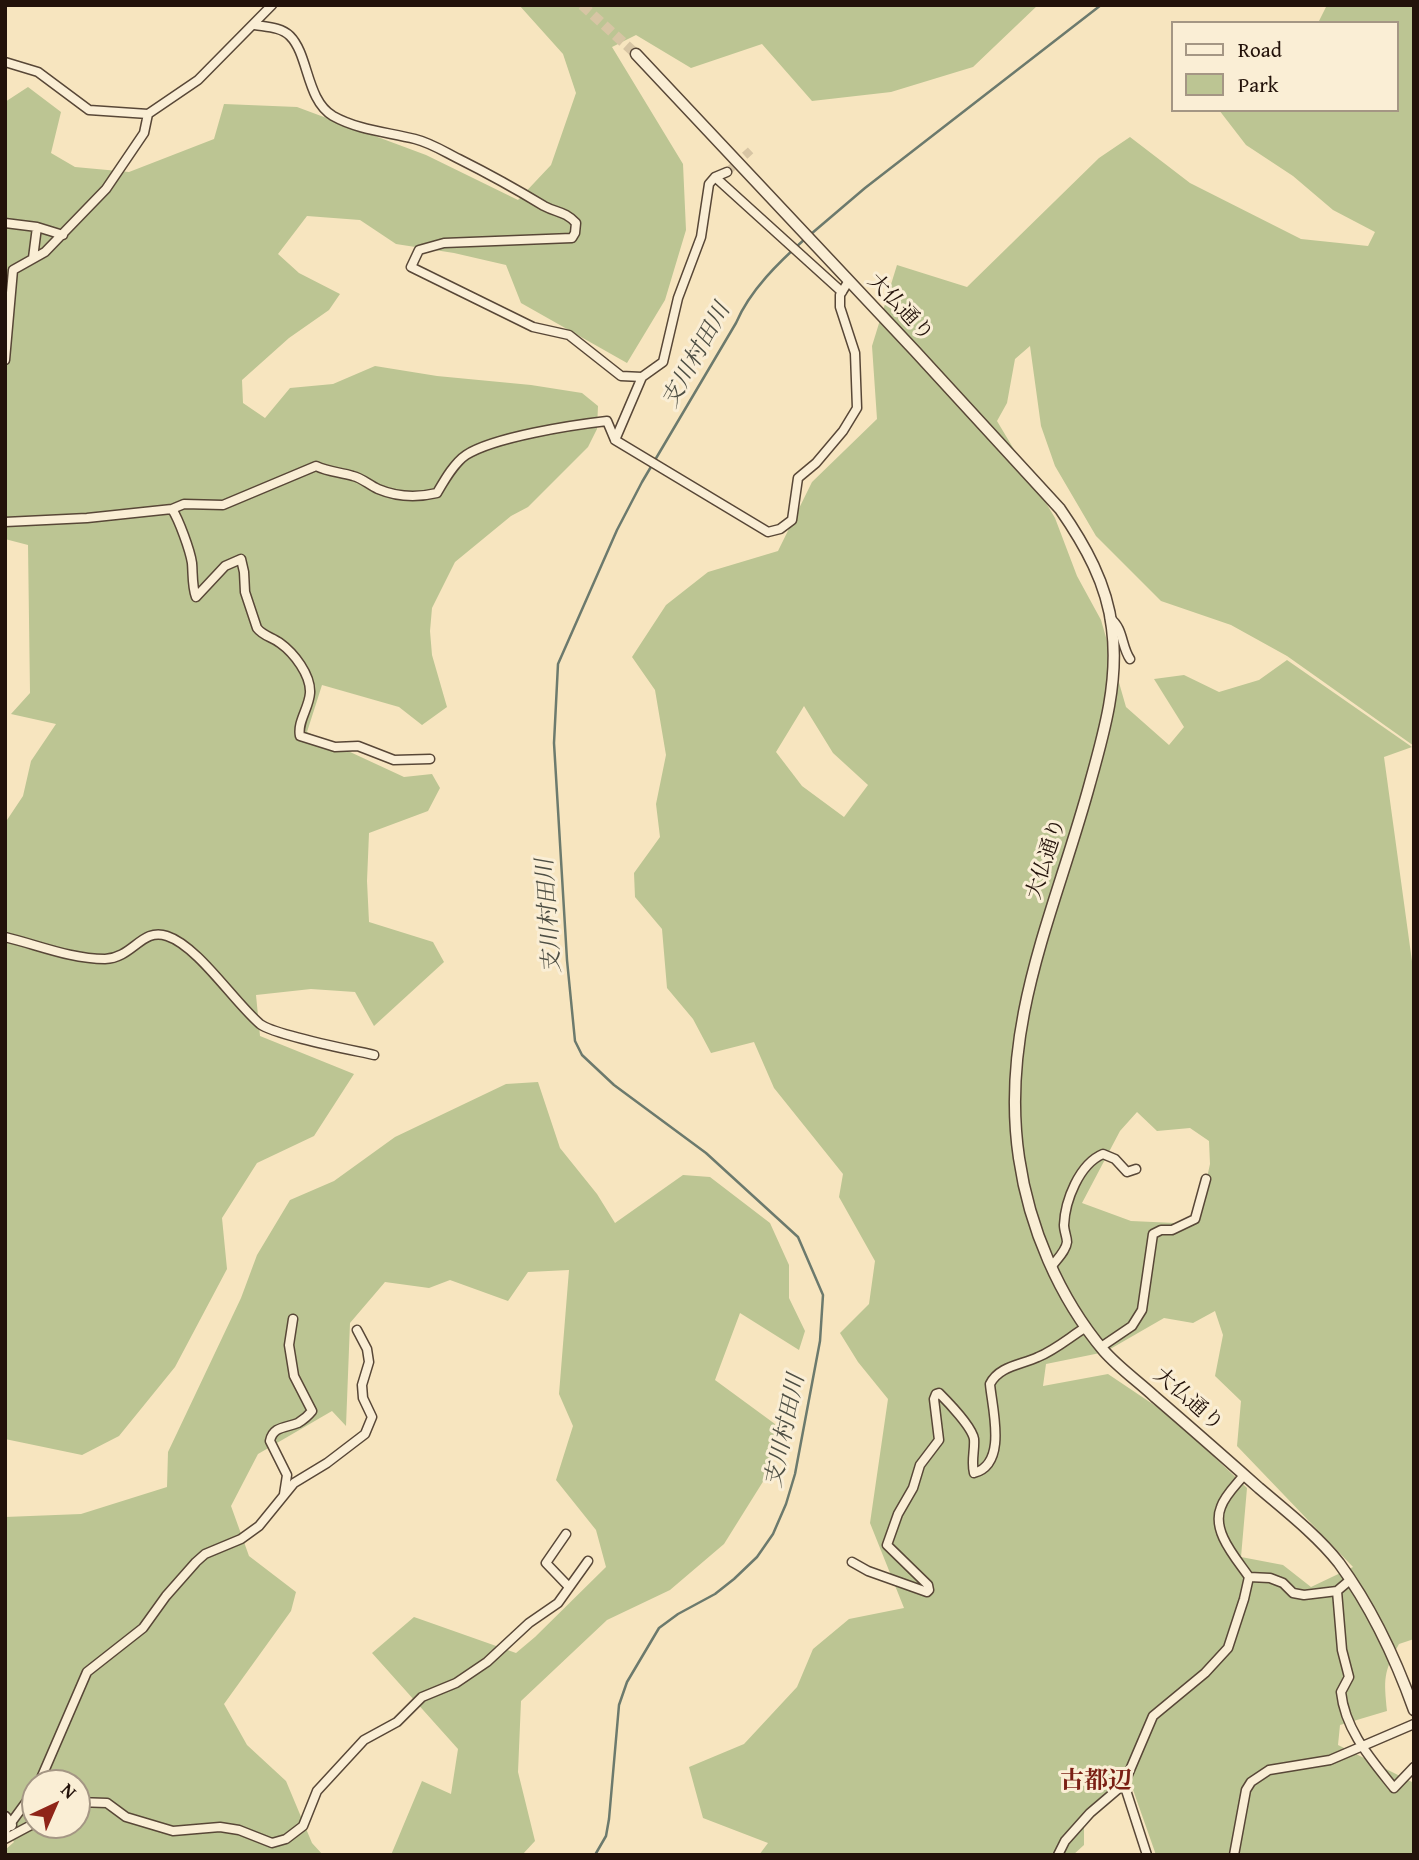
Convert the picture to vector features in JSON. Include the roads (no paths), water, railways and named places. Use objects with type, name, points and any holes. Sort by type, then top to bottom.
[{"type":"street","points":[[5,62],[38,72],[89,110],[148,114],[198,80],[272,5]]},
{"type":"street","points":[[255,25],[277,29],[290,36],[316,97],[331,115],[366,129],[431,145],[520,190],[547,208],[567,213],[576,223],[572,238],[444,243],[419,250],[411,267],[533,327],[569,335],[621,376],[642,377]]},
{"type":"street","name":"大仏通り","points":[[636,54],[1060,509],[1080,538],[1098,573],[1112,626],[1113,670],[1107,724],[1081,817],[1050,908],[1020,1025],[1014,1079],[1016,1134],[1026,1202],[1052,1266],[1077,1316],[1101,1347],[1337,1561],[1374,1616],[1401,1673],[1414,1710]]},
{"type":"street","points":[[5,360],[13,270],[45,252],[106,189],[144,132],[148,114]]},
{"type":"street","points":[[615,440],[642,377],[663,362],[678,298],[701,237],[709,184],[715,177],[727,172]]},
{"type":"street","points":[[715,177],[842,292]]},
{"type":"street","points":[[5,223],[37,227],[63,235]]},
{"type":"street","points":[[33,258],[37,227]]},
{"type":"street","points":[[5,263],[17,266]]},
{"type":"street","points":[[5,522],[86,518],[172,509],[184,504],[223,505],[316,466],[333,473],[359,478],[379,489],[421,497],[437,493],[464,456],[484,446],[576,425],[607,421],[615,440],[768,532],[786,526],[792,520],[798,478],[816,464],[843,431],[857,408],[855,353],[841,307],[842,292],[848,282]]},
{"type":"street","points":[[5,285],[11,294]]},
{"type":"street","points":[[172,509],[179,519],[190,552],[196,597],[225,566],[241,559],[245,592],[257,628],[260,633],[288,649],[307,676],[310,694],[298,729],[300,736],[335,747],[358,746],[394,760],[430,759]]},
{"type":"street","points":[[1110,618],[1117,624],[1124,650],[1130,659]]},
{"type":"street","points":[[5,937],[65,954],[104,958],[123,956],[145,937],[154,934],[166,935],[196,957],[262,1025],[374,1055]]},
{"type":"street","points":[[1052,1266],[1067,1242],[1064,1225],[1068,1200],[1090,1161],[1103,1154],[1115,1159],[1127,1172],[1136,1169]]},
{"type":"street","points":[[1101,1347],[1132,1326],[1142,1310],[1153,1234],[1161,1230],[1172,1230],[1195,1219],[1206,1180]]},
{"type":"street","points":[[284,1494],[287,1475],[270,1441],[271,1436],[277,1428],[297,1423],[312,1411],[294,1376],[289,1345],[293,1319]]},
{"type":"street","points":[[852,1562],[877,1574],[927,1592],[929,1590],[928,1585],[887,1545],[898,1514],[913,1488],[920,1465],[939,1440],[934,1399],[936,1394],[939,1393],[970,1430],[974,1438],[972,1466],[974,1473],[979,1471],[991,1456],[996,1438],[990,1384],[992,1379],[1004,1369],[1039,1357],[1086,1327]]},
{"type":"street","points":[[44,1769],[87,1672],[143,1628],[166,1596],[205,1554],[242,1539],[259,1527],[293,1483],[327,1463],[365,1434],[372,1417],[363,1398],[362,1385],[369,1362],[367,1349],[357,1329]]},
{"type":"street","points":[[1058,1855],[1065,1841],[1090,1813],[1124,1784],[1153,1716],[1205,1673],[1228,1648],[1249,1577],[1223,1536],[1218,1522],[1221,1506],[1244,1475]]},
{"type":"street","points":[[566,1534],[546,1563],[569,1587]]},
{"type":"street","points":[[91,1802],[107,1803],[126,1817],[173,1831],[220,1827],[239,1830],[272,1843],[286,1839],[303,1826],[317,1791],[365,1740],[397,1721],[422,1697],[456,1683],[487,1662],[523,1628],[558,1603],[588,1561]]},
{"type":"street","points":[[1249,1577],[1270,1578],[1283,1583],[1293,1594],[1317,1595],[1337,1591],[1350,1580]]},
{"type":"street","points":[[1337,1591],[1342,1650],[1349,1677],[1341,1692],[1361,1746],[1394,1788],[1414,1767]]},
{"type":"street","points":[[1234,1855],[1246,1790],[1251,1782],[1269,1770],[1330,1760],[1414,1724]]},
{"type":"street","points":[[1124,1784],[1147,1855]]},
{"type":"street","points":[[7,1825],[21,1808]]},
{"type":"street","points":[[5,1839],[21,1830]]},
{"type":"waterway","name":"支川村田川","points":[[811,234],[865,188],[1101,5]]},
{"type":"waterway","name":"支川村田川","points":[[595,1855],[606,1836],[619,1705],[627,1682],[659,1628],[678,1614],[715,1594],[757,1557],[773,1534],[786,1504],[795,1474],[820,1341],[823,1295],[798,1237],[706,1153],[614,1085],[582,1055],[575,1041],[567,960],[554,743],[558,664],[617,530],[642,482],[749,299],[776,267],[806,238]]},
{"type":"tunnel","points":[[582,5],[636,54]]},
{"type":"tunnel","points":[[727,172],[751,150]]},
{"type":"district","name":"古都辺","points":[[1096,1782]]}]
